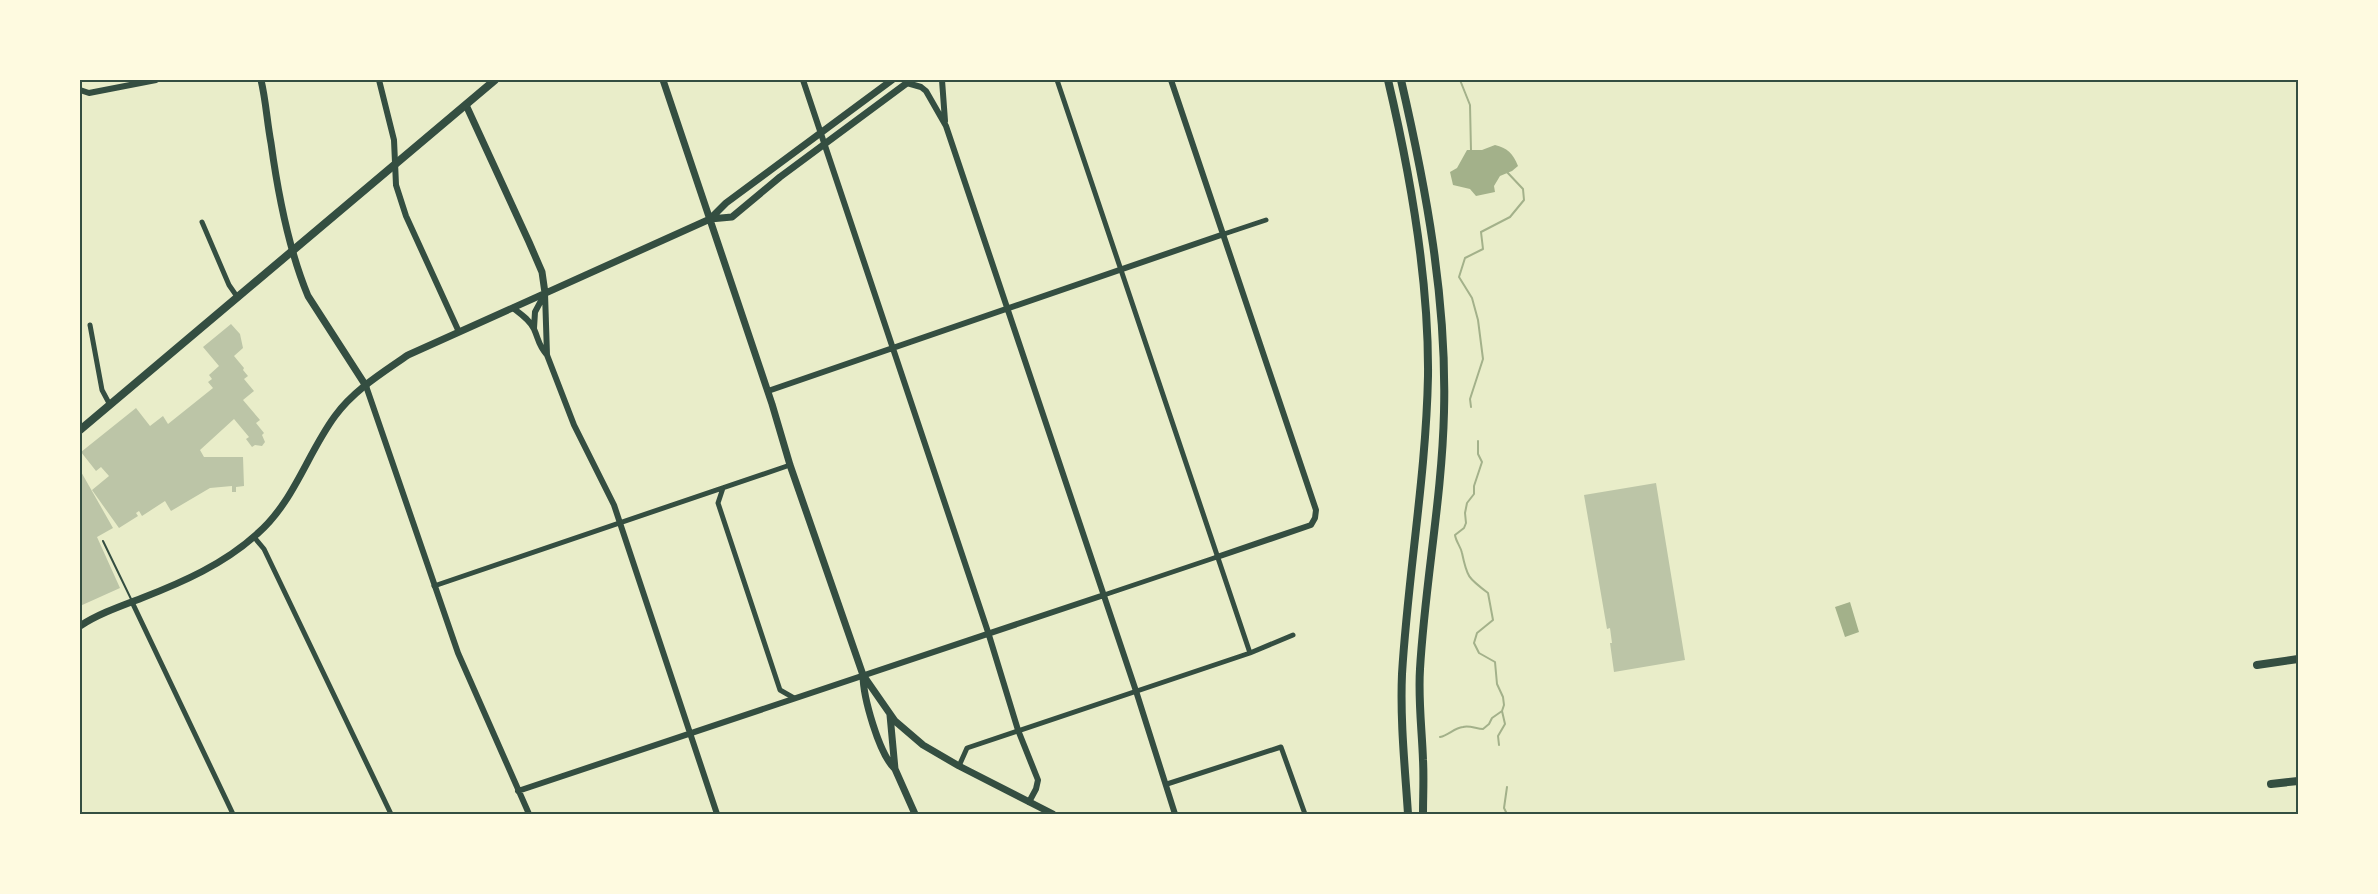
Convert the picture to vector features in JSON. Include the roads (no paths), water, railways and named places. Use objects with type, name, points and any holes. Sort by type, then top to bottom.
[{"type":"main road","points":[[261,80],[268,110],[270,142],[292,249],[308,296],[366,386]]},
{"type":"main road","points":[[80,430],[495,80]]},
{"type":"main road","points":[[663,80],[768,391],[790,465],[863,675],[890,714],[909,735],[959,766],[1053,814]]},
{"type":"main road","points":[[710,219],[726,203],[892,80]]},
{"type":"main road","points":[[1388,80],[1405,162],[1419,256],[1426,319],[1428,374],[1422,482],[1402,673],[1403,739],[1408,814]]},
{"type":"main road","points":[[1401,80],[1416,147],[1430,229],[1439,284],[1443,335],[1442,447],[1420,671],[1424,814]]},
{"type":"main road","points":[[80,626],[208,568],[254,537],[268,524],[293,490],[335,416],[366,386],[408,355],[710,219],[732,217],[780,177],[825,146],[909,81]]},
{"type":"main road","points":[[466,105],[538,262],[545,293]]},
{"type":"main road","points":[[2257,665],[2298,659]]},
{"type":"main road","points":[[863,675],[863,692],[876,730],[889,764],[895,769],[915,814]]},
{"type":"main road","points":[[890,714],[895,769]]},
{"type":"main road","points":[[2271,784],[2298,781]]},
{"type":"street","points":[[80,90],[89,93],[156,80]]},
{"type":"street","points":[[379,80],[394,140],[396,185],[406,216],[459,332]]},
{"type":"street","points":[[803,80],[988,632],[1018,730],[1038,780],[1029,802]]},
{"type":"street","points":[[942,80],[946,126]]},
{"type":"street","points":[[1057,80],[1250,653]]},
{"type":"street","points":[[518,791],[1311,525],[1316,518],[1316,510],[1171,80]]},
{"type":"street","points":[[909,81],[926,91],[946,126],[1176,814]]},
{"type":"street","points":[[768,391],[1266,220]]},
{"type":"street","points":[[202,222],[229,285],[238,298]]},
{"type":"street","points":[[545,293],[536,312],[534,328],[538,345],[547,355]]},
{"type":"street","points":[[545,293],[547,355],[574,425],[601,476],[620,524],[717,814]]},
{"type":"street","points":[[513,308],[534,328]]},
{"type":"street","points":[[90,325],[102,390],[110,405]]},
{"type":"street","points":[[366,386],[458,653],[529,814]]},
{"type":"street","points":[[434,586],[790,465]]},
{"type":"street","points":[[723,488],[718,503],[780,690],[794,698]]},
{"type":"street","points":[[254,537],[264,549],[391,814]]},
{"type":"street","points":[[132,602],[233,814]]},
{"type":"street","points":[[959,766],[967,748],[1250,653],[1293,635]]},
{"type":"street","points":[[1167,784],[1281,747],[1305,814]]},
{"type":"lane","points":[[103,541],[125,582],[132,602]]},
{"type":"waterway","points":[[1460,80],[1470,105],[1471,151]]},
{"type":"waterway","points":[[1471,407],[1470,399],[1483,359],[1478,320],[1472,298],[1459,277],[1465,258],[1483,249],[1481,232],[1510,217],[1524,200],[1523,189],[1506,171]]},
{"type":"waterway","points":[[1478,441],[1478,454],[1482,462],[1474,486],[1474,494],[1467,503],[1466,523],[1464,528],[1455,535],[1469,576],[1488,593],[1493,620],[1477,633],[1474,643],[1479,653],[1495,662],[1497,684],[1503,697],[1502,711],[1505,724],[1498,736],[1499,745]]},
{"type":"waterway","points":[[1440,737],[1465,727],[1483,729],[1502,711]]},
{"type":"waterway","points":[[1507,787],[1504,808],[1507,814]]}]
